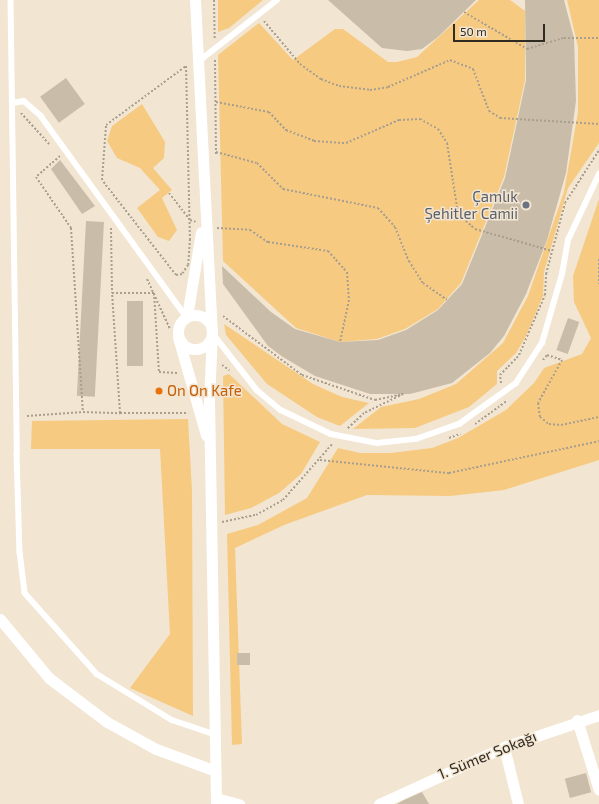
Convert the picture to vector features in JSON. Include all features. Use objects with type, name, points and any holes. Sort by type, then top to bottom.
[{"type":"street","points":[[195,0],[196,64],[204,221],[212,332],[211,451],[214,770],[216,801],[238,804]]},
{"type":"street","points":[[174,334],[179,325],[187,316],[204,221]]},
{"type":"street","points":[[174,334],[184,346],[199,349],[208,343],[212,332],[204,317],[187,316]]},
{"type":"street","points":[[174,334],[190,375],[211,451]]},
{"type":"street","points":[[0,620],[49,678],[108,722],[156,749],[214,770]]},
{"type":"street","name":"1. Sümer Sokağı","points":[[379,804],[504,747],[577,720],[599,715]]},
{"type":"street","points":[[577,720],[599,790]]},
{"type":"street","points":[[504,747],[518,804]]},
{"type":"lane","points":[[11,0],[20,552],[25,593],[97,674],[172,720],[214,734]]},
{"type":"lane","points":[[196,64],[279,1]]},
{"type":"lane","points":[[12,103],[24,101],[41,116],[187,316]]},
{"type":"lane","points":[[212,332],[269,400],[280,410],[331,434],[378,443],[416,439],[459,424],[516,383],[542,343],[562,274],[568,240],[599,174]]},
{"type":"path","points":[[214,0],[215,46],[221,41]]},
{"type":"path","points":[[464,12],[527,49],[564,38],[599,38]]},
{"type":"path","points":[[260,18],[300,64],[321,79],[339,86],[355,90],[388,87],[450,60],[473,69],[489,111],[500,118],[599,124]]},
{"type":"path","points":[[215,49],[216,160]]},
{"type":"path","points":[[169,193],[190,220],[188,264],[182,274],[176,276],[102,180],[106,125],[186,66],[190,220]]},
{"type":"path","points":[[215,102],[269,112],[286,130],[314,141],[346,143],[399,120],[420,119],[438,129],[447,143],[457,207],[463,218],[475,229],[552,251]]},
{"type":"path","points":[[12,103],[51,146]]},
{"type":"path","points":[[501,386],[500,375],[519,356],[534,325],[545,295],[546,274],[565,202],[599,150]]},
{"type":"path","points":[[55,151],[65,161]]},
{"type":"path","points":[[216,152],[257,163],[283,189],[378,208],[395,227],[409,261],[423,283],[447,300]]},
{"type":"path","points":[[60,156],[36,178],[71,228],[83,412]]},
{"type":"path","points":[[190,220],[204,221],[217,228],[250,230],[268,242],[328,251],[346,272],[350,300],[340,342]]},
{"type":"path","points":[[215,235],[217,221]]},
{"type":"path","points":[[107,222],[111,228],[112,293],[120,412]]},
{"type":"path","points":[[112,223],[117,229]]},
{"type":"path","points":[[599,259],[599,284]]},
{"type":"path","points":[[145,275],[174,334]]},
{"type":"path","points":[[112,293],[154,293]]},
{"type":"path","points":[[154,293],[159,372],[190,375]]},
{"type":"path","points":[[538,367],[547,355],[562,360],[538,403],[540,417],[549,424],[561,425],[599,417]]},
{"type":"path","points":[[218,368],[223,365],[233,375]]},
{"type":"path","points":[[469,428],[509,400]]},
{"type":"path","points":[[27,416],[83,412],[193,413]]},
{"type":"path","points":[[345,431],[354,432]]},
{"type":"path","points":[[445,440],[463,432]]},
{"type":"path","points":[[327,439],[340,444]]},
{"type":"path","points":[[320,460],[448,473],[599,441]]},
{"type":"path","points":[[220,515],[221,531]]},
{"type":"shaded area","points":[[218,0],[263,0],[229,28],[218,32]]},
{"type":"shaded area","points":[[479,0],[510,0],[525,11],[525,80],[504,177],[461,283],[438,309],[405,329],[377,339],[340,342],[296,328],[223,261],[218,55],[259,23],[293,60],[335,29],[343,29],[388,62],[397,62],[417,57]]},
{"type":"shaded area","points":[[567,0],[599,0],[599,143],[568,188],[544,272],[543,296],[526,336],[516,353],[497,371],[497,384],[469,407],[415,428],[353,429],[381,407],[419,399],[456,384],[503,343],[528,296],[564,192],[578,112],[578,47]]},
{"type":"shaded area","points":[[142,104],[165,142],[164,158],[153,168],[172,190],[162,198],[177,230],[169,241],[158,237],[137,208],[160,190],[140,168],[117,158],[107,141],[112,126]]},
{"type":"shaded area","points":[[599,199],[599,460],[504,490],[450,496],[367,495],[284,525],[235,548],[242,744],[232,745],[227,534],[258,525],[307,498],[338,448],[360,453],[391,453],[432,448],[458,438],[506,410],[534,383],[544,368],[582,354],[591,338],[574,302],[573,276]]},
{"type":"shaded area","points":[[224,324],[313,384],[342,397],[369,403],[340,426],[317,417],[267,384],[226,335]]},
{"type":"shaded area","points":[[229,374],[282,424],[320,442],[301,474],[279,493],[251,508],[225,515],[223,376]]},
{"type":"shaded area","points":[[188,419],[192,491],[193,716],[130,688],[170,634],[160,449],[31,449],[32,421]]},
{"type":"building","points":[[328,0],[476,0],[438,37],[422,49],[407,51],[382,48]]},
{"type":"building","name":"Çamlık Şehitler Camii","points":[[525,0],[564,0],[574,38],[576,101],[566,173],[547,240],[526,294],[504,336],[490,353],[452,383],[410,394],[370,394],[315,376],[283,357],[268,346],[223,284],[222,266],[271,312],[295,329],[340,342],[378,340],[406,330],[438,310],[462,284],[505,178],[526,80]]},
{"type":"building","points":[[66,78],[85,104],[59,123],[40,97]]},
{"type":"building","points":[[60,160],[95,206],[82,214],[51,169]]},
{"type":"building","points":[[86,221],[104,222],[95,397],[77,396]]},
{"type":"building","points":[[127,301],[143,301],[143,366],[127,366]]},
{"type":"building","points":[[568,318],[579,322],[568,354],[556,350]]},
{"type":"building","points":[[237,653],[250,653],[250,665],[237,665]]},
{"type":"building","points":[[586,773],[591,792],[570,798],[565,779]]},
{"type":"building","points":[[422,792],[429,804],[397,804],[404,800]]},
{"type":"place","name":"Çamlık Şehitler Camii","points":[[526,205]]},
{"type":"place","name":"On On Kafe","points":[[159,391]]}]
